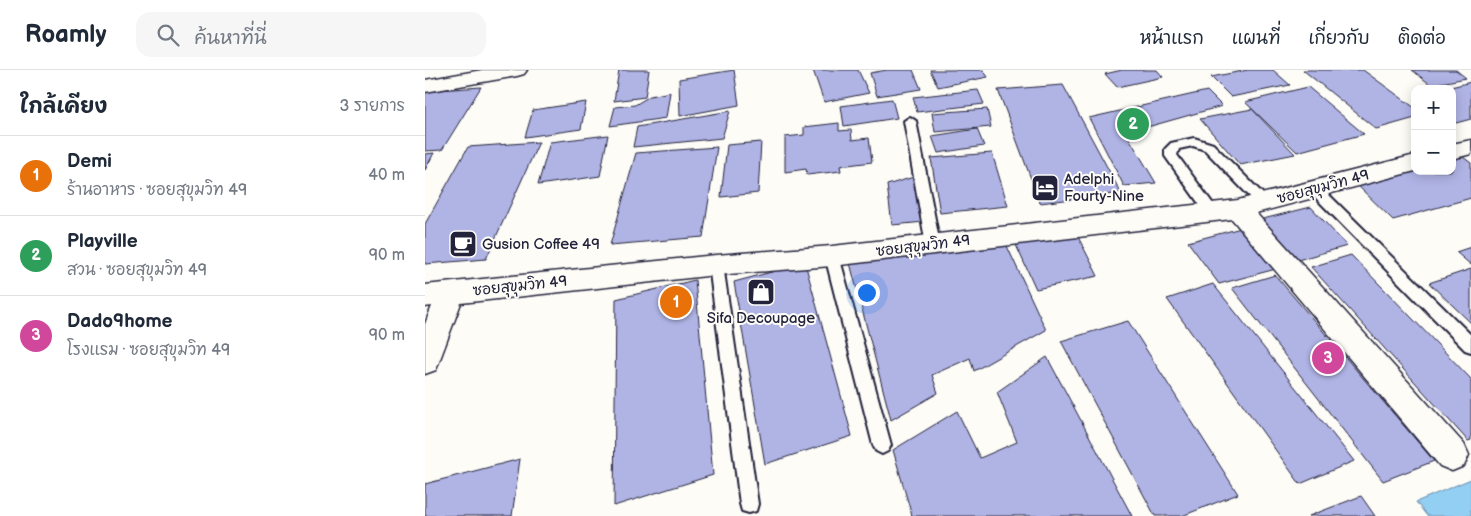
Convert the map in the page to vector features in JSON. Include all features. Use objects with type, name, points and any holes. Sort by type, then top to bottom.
[{"type":"street","points":[[425,86],[517,70]]},
{"type":"street","points":[[1456,151],[1471,147]]},
{"type":"street","name":"ซอยสุขุมวิท 49","points":[[438,295],[715,265],[832,256],[1238,208],[1316,190],[1411,164]]},
{"type":"street","points":[[1238,208],[1452,455]]},
{"type":"street","points":[[425,361],[438,295]]},
{"type":"lane","points":[[910,121],[933,245]]},
{"type":"lane","points":[[1194,142],[1209,147],[1238,208],[1171,156],[1171,149],[1175,146],[1194,142]]},
{"type":"lane","points":[[1316,190],[1471,345]]},
{"type":"lane","points":[[832,256],[882,445]]},
{"type":"lane","points":[[715,265],[749,504]]},
{"type":"water","points":[[1471,479],[1471,516],[1427,516],[1416,502]]},
{"type":"building","points":[[619,70],[649,70],[645,97],[614,101]]},
{"type":"building","points":[[734,70],[739,105],[680,116],[679,79]]},
{"type":"building","points":[[813,70],[858,70],[869,93],[824,102]]},
{"type":"building","points":[[887,70],[913,70],[921,89],[877,96],[870,73]]},
{"type":"building","points":[[930,70],[983,70],[988,77],[938,87]]},
{"type":"building","points":[[1122,70],[1157,70],[1163,77],[1117,87],[1105,74]]},
{"type":"building","points":[[1248,70],[1273,70],[1290,85],[1231,97],[1211,77]]},
{"type":"building","points":[[1303,70],[1363,70],[1411,105],[1411,119],[1376,129]]},
{"type":"building","points":[[1412,70],[1456,70],[1466,78],[1431,85]]},
{"type":"building","points":[[1471,82],[1471,119],[1456,123],[1456,86]]},
{"type":"building","points":[[1063,85],[1121,193],[1040,203],[998,90]]},
{"type":"building","points":[[481,87],[442,150],[425,151],[425,91]]},
{"type":"building","points":[[1308,87],[1364,134],[1297,152],[1245,102]]},
{"type":"building","points":[[978,90],[984,104],[917,112],[913,97]]},
{"type":"building","points":[[1207,91],[1222,106],[1126,133],[1156,183],[1124,186],[1089,118]]},
{"type":"building","points":[[670,92],[666,118],[610,126],[615,107],[635,105],[650,96]]},
{"type":"building","points":[[892,99],[897,118],[844,126],[841,106]]},
{"type":"building","points":[[586,102],[581,129],[525,137],[533,110]]},
{"type":"building","points":[[987,109],[991,127],[935,132],[932,113]]},
{"type":"building","points":[[1252,109],[1295,154],[1240,165],[1200,119]]},
{"type":"building","points":[[730,111],[722,138],[633,147],[637,127]]},
{"type":"building","points":[[839,123],[839,131],[851,130],[852,140],[869,138],[872,162],[840,166],[841,171],[807,175],[806,169],[785,172],[785,137],[804,135],[804,127]]},
{"type":"building","points":[[977,129],[984,146],[938,153],[932,136]]},
{"type":"building","points":[[608,135],[600,176],[538,185],[550,142]]},
{"type":"building","points":[[539,142],[486,259],[425,264],[425,224],[468,147]]},
{"type":"building","points":[[761,142],[758,193],[721,197],[727,145]]},
{"type":"building","points":[[717,147],[703,237],[610,245],[636,153]]},
{"type":"building","points":[[434,153],[425,170],[425,154]]},
{"type":"building","points":[[992,153],[1008,206],[940,213],[931,158]]},
{"type":"building","points":[[1459,154],[1471,163],[1471,198],[1393,220],[1354,182],[1411,167],[1411,175],[1456,175],[1456,155]]},
{"type":"building","points":[[917,176],[925,222],[892,225],[887,185]]},
{"type":"building","points":[[1311,207],[1347,246],[1294,261],[1259,220]]},
{"type":"building","points":[[1241,228],[1276,269],[1219,284],[1188,242]]},
{"type":"building","points":[[1076,233],[1098,276],[1036,289],[1016,245]]},
{"type":"building","points":[[1006,244],[1046,330],[974,371],[970,358],[932,375],[938,393],[891,420],[850,263]]},
{"type":"building","points":[[1471,247],[1471,265],[1456,252]]},
{"type":"building","points":[[1351,255],[1471,379],[1471,440],[1468,441],[1311,267]]},
{"type":"building","points":[[805,263],[852,436],[765,464],[734,282]]},
{"type":"building","points":[[1471,269],[1471,323],[1429,283]]},
{"type":"building","points":[[1275,275],[1434,461],[1383,481],[1232,288]]},
{"type":"building","points":[[695,280],[713,475],[614,506],[616,299]]},
{"type":"building","points":[[1213,284],[1354,461],[1300,484],[1167,299]]},
{"type":"building","points":[[1128,321],[1238,494],[1182,516],[1155,516],[1061,341]]},
{"type":"building","points":[[1047,357],[1132,516],[912,516],[893,450],[957,411],[980,458],[1017,442],[997,392]]},
{"type":"building","points":[[520,459],[512,516],[425,516],[425,484]]},
{"type":"building","points":[[1361,496],[1375,516],[1309,516]]},
{"type":"place","name":"Playville","points":[[1133,124]]},
{"type":"place","name":"Adelphi Fourty-Nine","points":[[1045,188]]},
{"type":"place","name":"Gusion Coffee 49","points":[[463,244]]},
{"type":"place","name":"Sifa Decoupage","points":[[761,292]]},
{"type":"place","name":"Demi","points":[[676,302]]},
{"type":"place","name":"Dado9home","points":[[1328,358]]}]
